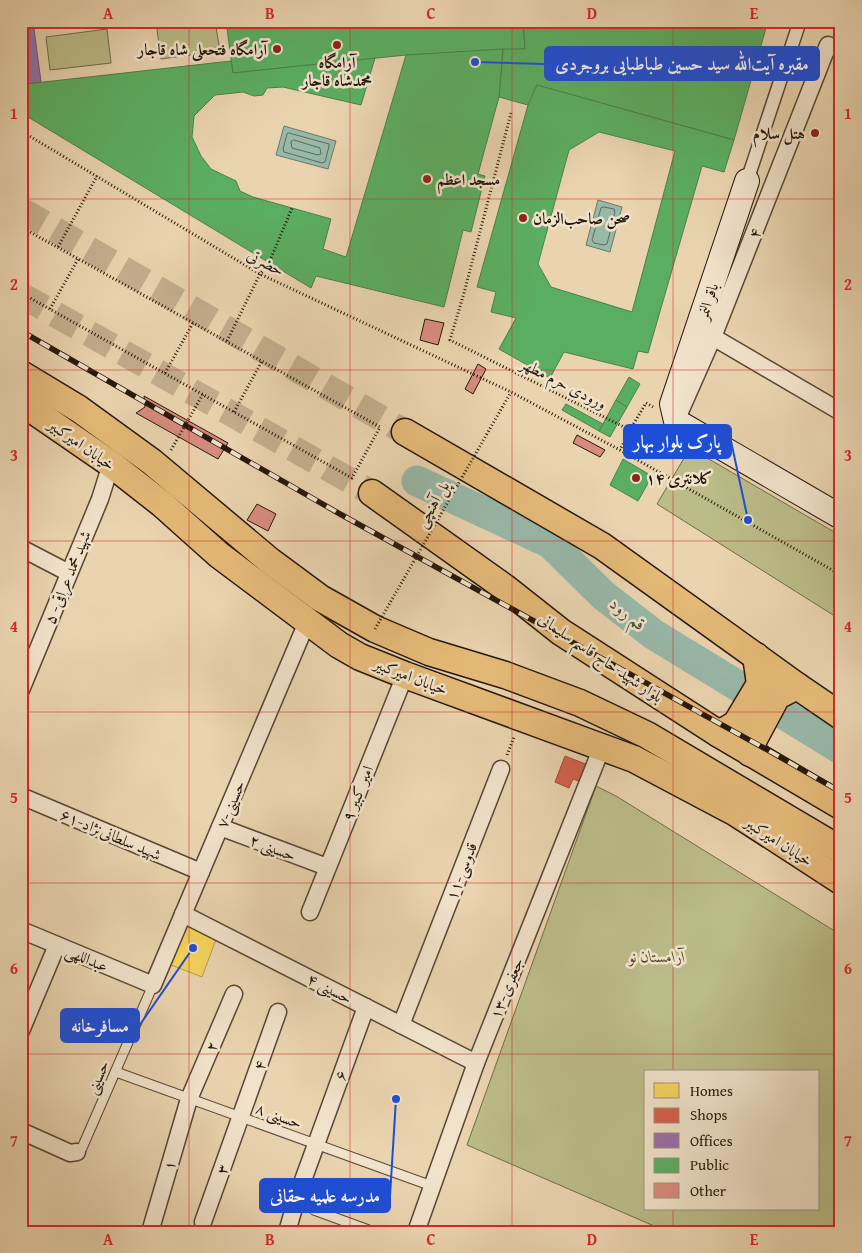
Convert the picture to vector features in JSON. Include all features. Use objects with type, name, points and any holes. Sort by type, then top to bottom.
[{"type":"main road","name":"باقر النمر","points":[[676,420],[672,404],[747,180]]},
{"type":"main road","name":"خیابان امیرکبیر","points":[[21,374],[79,409],[161,469],[270,561],[320,598],[375,629],[429,652],[505,675],[580,703],[646,735],[841,850]]},
{"type":"main road","name":"خیابان امیرکبیر","points":[[21,402],[111,464],[162,504],[219,555],[339,645],[360,657],[404,675],[634,759],[736,813],[841,881]]},
{"type":"main road","points":[[676,420],[841,517]]},
{"type":"main road","points":[[405,432],[602,546],[756,656],[778,689],[841,716]]},
{"type":"main road","name":"بلوار شهید حاج قاسم سلیمانی","points":[[372,493],[504,587],[560,632],[740,738],[841,806]]},
{"type":"main road","points":[[756,656],[778,689]]},
{"type":"main road","points":[[740,738],[778,689]]},
{"type":"street","points":[[747,180],[800,21]]},
{"type":"street","name":"۴","points":[[676,420],[835,48]]},
{"type":"street","points":[[713,336],[841,412]]},
{"type":"street","name":"شهید محمد عراقی- ۵","points":[[21,690],[26,665],[69,573],[100,499],[111,464]]},
{"type":"street","points":[[21,548],[69,573]]},
{"type":"street","name":"حسینی-۷","points":[[153,985],[307,622]]},
{"type":"street","name":"امیر کبیر ۹","points":[[310,912],[404,675]]},
{"type":"street","name":"جعفری-۱۳","points":[[416,1232],[476,1063],[602,747]]},
{"type":"street","name":"قدوسی-۱۱","points":[[401,1025],[501,769]]},
{"type":"street","name":"شهید سلطانی‌نژاد-۶۱","points":[[21,796],[201,872]]},
{"type":"street","name":"حسینی ۲","points":[[220,827],[327,868]]},
{"type":"street","name":"حسینی ۴","points":[[184,914],[476,1063]]},
{"type":"street","name":"عبداللهی","points":[[21,930],[153,985]]},
{"type":"street","points":[[21,1031],[57,945]]},
{"type":"street","name":"۲","points":[[189,1099],[234,994]]},
{"type":"street","name":"۶","points":[[287,1232],[315,1144],[366,1007]]},
{"type":"street","name":"۴","points":[[240,1117],[278,1012]]},
{"type":"street","name":"۱","points":[[150,1232],[189,1099]]},
{"type":"street","name":"۳","points":[[203,1222],[240,1117]]},
{"type":"street","points":[[21,1131],[70,1153],[77,1152]]},
{"type":"lane","name":"حسینی","points":[[77,1152],[82,1148],[153,985]]},
{"type":"lane","name":"حسینی ۸","points":[[116,1072],[432,1186]]},
{"type":"lane","points":[[314,1210],[374,1232]]},
{"type":"path","name":"ورودی حرم مطهر","points":[[511,113],[450,340],[630,430]]},
{"type":"path","name":"حضرتی","points":[[21,131],[260,274],[511,392],[620,450]]},
{"type":"path","points":[[58,247],[97,176]]},
{"type":"path","points":[[226,342],[260,274],[269,262],[292,208]]},
{"type":"path","points":[[21,227],[380,427],[352,478],[21,293]]},
{"type":"path","points":[[50,309],[78,258]]},
{"type":"path","points":[[165,373],[193,323]]},
{"type":"path","points":[[234,412],[262,362]]},
{"type":"path","name":"پل آهنچی","points":[[375,629],[511,392]]},
{"type":"path","points":[[161,469],[202,394]]},
{"type":"path","points":[[676,420],[646,403],[620,450],[841,575]]},
{"type":"path","points":[[501,769],[522,718]]},
{"type":"green space","points":[[215,21],[220,51],[161,59],[156,22]]},
{"type":"green space","points":[[107,29],[111,63],[50,70],[46,37]]},
{"type":"green space","points":[[690,448],[841,536],[841,620],[657,504]]},
{"type":"green space","name":"آرامستان نو","points":[[596,786],[616,796],[841,935],[841,1232],[668,1232],[467,1145]]},
{"type":"water","points":[[284,126],[336,141],[328,169],[276,155]]},
{"type":"water","points":[[598,200],[622,207],[610,252],[586,245]]},
{"type":"building: Homes","points":[[186,921],[218,934],[202,977],[166,963]]},
{"type":"building: Shops","points":[[565,756],[588,765],[581,782],[573,779],[569,788],[555,782]]},
{"type":"building: Offices","points":[[21,21],[33,21],[41,82],[26,84],[28,117],[21,113]]},
{"type":"building: Public","points":[[226,21],[523,21],[525,49],[406,55],[233,73]]},
{"type":"building: Public","points":[[523,21],[768,21],[734,140],[537,85],[528,105],[499,97],[503,49],[525,49]]},
{"type":"building: Public","name":"مسجد اعظم","points":[[503,49],[499,97],[478,174],[485,176],[471,232],[463,230],[444,307],[316,276],[311,288],[28,117],[26,84],[231,61],[233,73],[375,58],[361,105],[283,87],[267,88],[263,95],[254,96],[243,92],[215,95],[194,116],[192,137],[201,156],[211,169],[236,181],[240,191],[253,197],[331,219],[323,249],[346,257],[406,55]]},
{"type":"building: Public","name":"صحن صاحب‌الزمان","points":[[537,85],[734,140],[724,172],[702,166],[648,353],[638,351],[633,369],[564,352],[550,378],[499,349],[516,318],[491,312],[496,292],[477,287],[528,105]],"holes":[[[599,132],[675,151],[632,312],[551,287],[538,264],[569,150]]]},
{"type":"building: Public","points":[[629,377],[640,384],[627,407],[616,400]]},
{"type":"building: Public","points":[[616,400],[627,407],[610,437],[599,431]]},
{"type":"building: Public","points":[[566,404],[603,424],[599,431],[562,410]]},
{"type":"building: Public","points":[[623,459],[652,476],[638,501],[610,485]]},
{"type":"building: Other","points":[[425,319],[444,323],[438,345],[420,340]]},
{"type":"building: Other","points":[[478,364],[486,369],[473,394],[465,389]]},
{"type":"building: Other","points":[[144,396],[228,443],[218,459],[136,413],[145,407]]},
{"type":"building: Other","points":[[577,435],[605,450],[600,457],[573,443]]},
{"type":"building: Other","points":[[257,504],[276,514],[268,531],[247,520]]},
{"type":"waterway","name":"قم رود","points":[[417,481],[550,543],[603,595],[653,634],[841,749]]},
{"type":"tunnel","points":[[21,210],[405,432]]},
{"type":"tunnel","points":[[21,295],[372,493]]},
{"type":"railway","points":[[21,331],[340,514],[841,792]]},
{"type":"place","name":"آرامگاه محمدشاه قاجار","points":[[337,45]]},
{"type":"place","name":"آرامگاه فتحعلی شاه قاجار","points":[[277,49]]},
{"type":"place","name":"مقبره آیت‌الله سید حسین طباطبایی بروجردی","points":[[475,62]]},
{"type":"place","name":"هتل سلام","points":[[815,133]]},
{"type":"place","name":"مسجد اعظم","points":[[427,179]]},
{"type":"place","name":"صحن صاحب‌الزمان","points":[[523,218]]},
{"type":"place","name":"کلانتری ۱۴","points":[[636,478]]},
{"type":"place","name":"پارک بلوار بهار","points":[[748,520]]},
{"type":"place","name":"مسافرخانه","points":[[193,948]]},
{"type":"place","name":"مدرسه علمیه حقانی","points":[[396,1099]]}]
